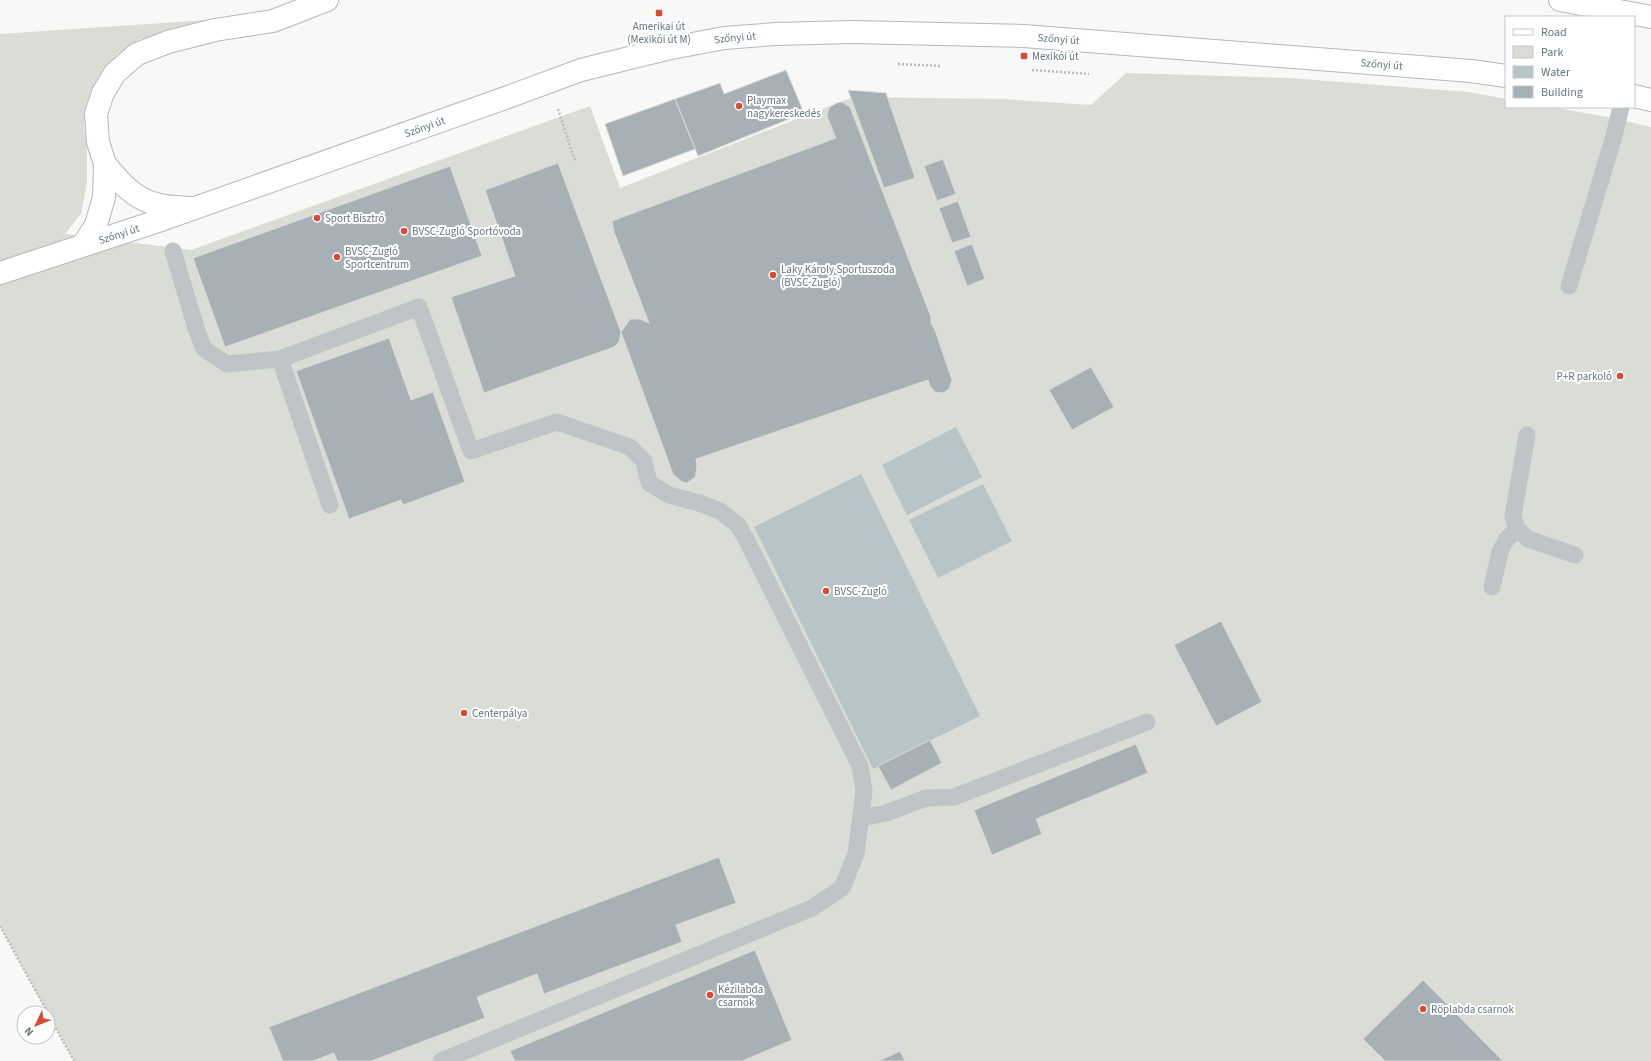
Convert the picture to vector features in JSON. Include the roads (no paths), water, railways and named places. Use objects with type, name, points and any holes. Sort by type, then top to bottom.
[{"type":"street","points":[[83,245],[96,225],[104,197],[105,164],[98,142],[96,114],[103,93],[115,73],[137,54],[168,42],[215,30],[273,21],[327,0]]},
{"type":"street","points":[[1560,0],[1651,18]]},
{"type":"street","name":"Szőnyi út","points":[[0,273],[194,208],[580,70],[666,49],[724,38],[776,34],[853,32],[1024,36],[1464,70],[1505,76]]},
{"type":"street","points":[[1635,96],[1651,100]]},
{"type":"street","points":[[105,164],[122,184],[136,195],[156,204],[194,208]]},
{"type":"lane","points":[[1569,286],[1614,136],[1621,108]]},
{"type":"lane","points":[[173,251],[196,328],[204,349],[227,364],[280,359],[419,307],[471,451],[557,422],[630,447],[644,461],[649,483],[669,495],[699,503],[720,511],[738,525],[747,541],[860,766],[864,791],[856,854],[842,888],[812,908],[440,1061]]},
{"type":"lane","points":[[280,359],[330,505]]},
{"type":"lane","points":[[1527,435],[1512,516],[1517,528],[1528,539],[1575,555]]},
{"type":"lane","points":[[1492,587],[1500,552],[1506,540],[1517,528]]},
{"type":"lane","points":[[861,818],[886,812],[926,798],[954,797],[1147,722]]},
{"type":"water","points":[[956,427],[982,477],[907,515],[882,465]]},
{"type":"water","points":[[861,474],[980,716],[873,769],[754,527]]},
{"type":"water","points":[[983,484],[1012,541],[938,578],[909,520]]},
{"type":"place","name":"Amerikai út (Mexikói út M)","points":[[659,13]]},
{"type":"place","name":"Mexikói út","points":[[1024,56]]},
{"type":"place","name":"Playmax nagykereskedés","points":[[739,106]]},
{"type":"place","name":"Sport Bisztró","points":[[317,218]]},
{"type":"place","name":"BVSC-Zugló Sportóvoda","points":[[404,231]]},
{"type":"place","name":"BVSC-Zugló Sportcentrum","points":[[337,257]]},
{"type":"place","name":"Laky Károly Sportuszoda (BVSC-Zugló)","points":[[773,275]]},
{"type":"place","name":"P+R parkoló","points":[[1620,376]]},
{"type":"place","name":"BVSC-Zugló","points":[[826,591]]},
{"type":"place","name":"Centerpálya","points":[[464,713]]},
{"type":"place","name":"Kézilabda csarnok","points":[[710,995]]},
{"type":"place","name":"Röplabda csarnok","points":[[1423,1009]]}]
